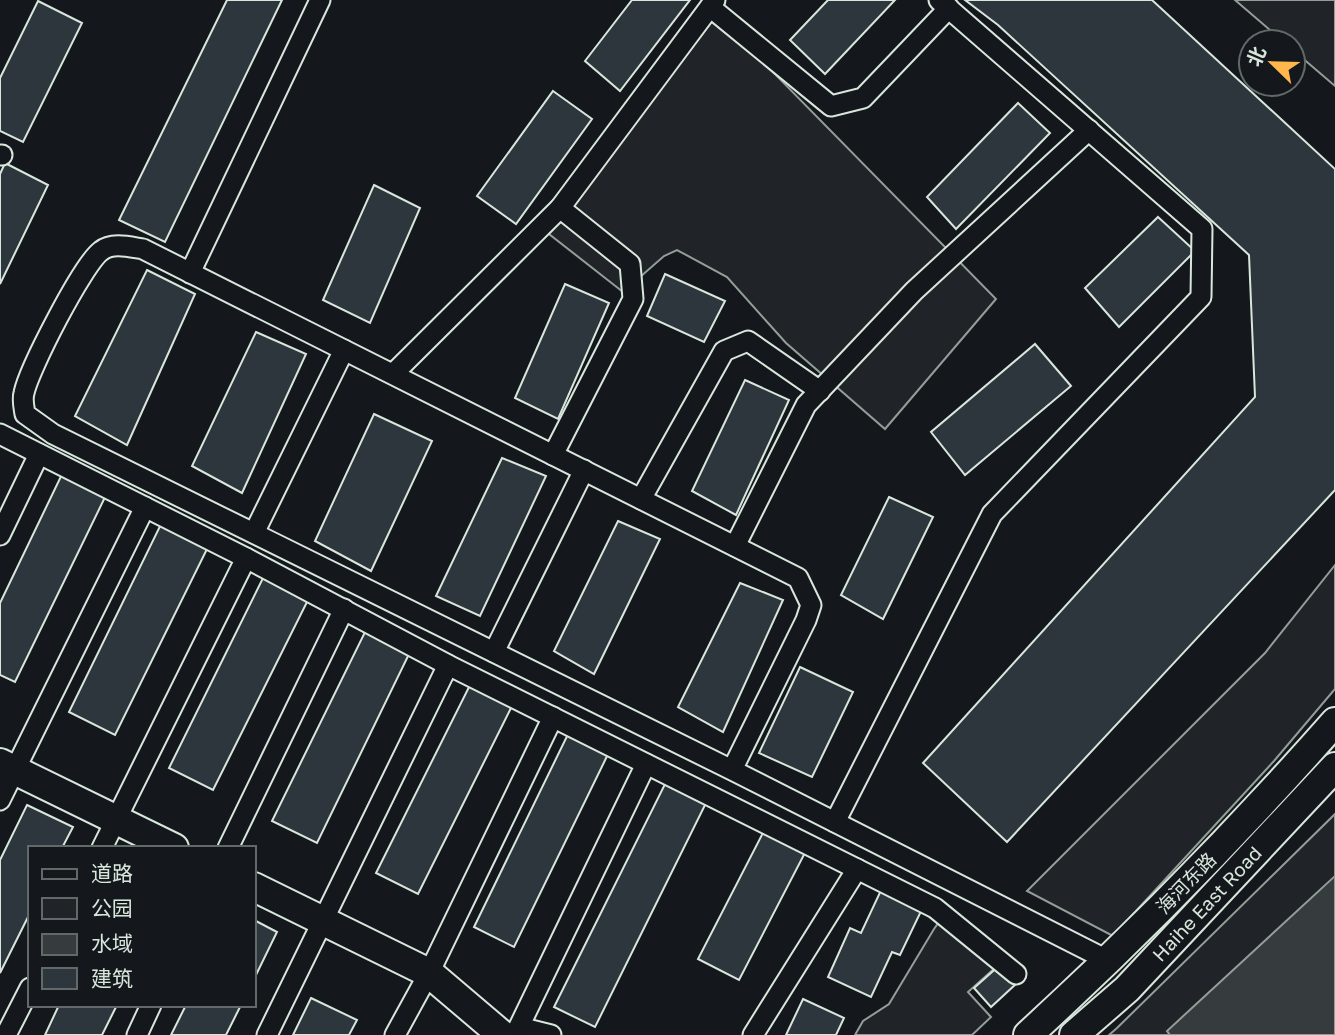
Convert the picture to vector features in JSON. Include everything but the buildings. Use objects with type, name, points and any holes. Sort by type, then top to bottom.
[{"type":"main road","name":"海河东路","points":[[1028,1035],[1109,961],[1206,863],[1335,722]]},
{"type":"main road","points":[[8,767],[170,846]]},
{"type":"main road","name":"Haihe East Road","points":[[1074,1035],[1127,989],[1335,767]]},
{"type":"main road","points":[[256,888],[429,973],[512,1032]]},
{"type":"street","points":[[190,273],[320,0]]},
{"type":"street","points":[[393,374],[560,208],[713,4],[831,106],[863,98],[944,4],[1202,229],[1201,297],[992,514],[835,822]]},
{"type":"street","points":[[735,546],[806,405],[914,291],[1089,130]]},
{"type":"street","points":[[553,454],[633,299],[630,264],[560,208]]},
{"type":"street","points":[[732,771],[806,620],[811,605],[798,578],[143,249],[118,246],[103,248],[88,263],[30,373],[23,396],[25,414],[53,434],[1109,961]]},
{"type":"street","points":[[641,499],[724,351],[748,341],[820,391]]},
{"type":"street","points":[[254,533],[344,350]]},
{"type":"street","points":[[0,434],[448,664],[935,908],[1016,974]]},
{"type":"street","points":[[0,535],[39,454]]},
{"type":"street","points":[[494,652],[584,470]]},
{"type":"street","points":[[0,800],[8,767],[145,507]]},
{"type":"street","points":[[103,846],[246,558]]},
{"type":"street","points":[[229,846],[344,609]]},
{"type":"street","points":[[267,1035],[448,664]]},
{"type":"street","points":[[395,1035],[429,973],[553,717]]},
{"type":"street","points":[[551,1035],[512,1032],[646,764]]},
{"type":"street","points":[[753,1035],[857,869]]},
{"type":"street","points":[[6,1035],[28,992]]},
{"type":"street","points":[[137,1035],[150,1007]]},
{"type":"green space","points":[[1235,0],[1335,0],[1335,86],[1307,62],[1307,28],[1268,28]]},
{"type":"green space","points":[[717,15],[996,299],[885,429],[786,343],[727,277],[677,250],[664,256],[623,292],[549,234]]},
{"type":"green space","points":[[1335,565],[1335,689],[1274,761],[1113,936],[1027,891],[1265,653]]},
{"type":"green space","points":[[1335,814],[1335,1035],[1109,1035],[1117,1028]]},
{"type":"green space","points":[[944,915],[1006,958],[968,992],[991,1017],[972,1035],[855,1035],[863,1021],[889,1004]]},
{"type":"water","points":[[1335,876],[1335,1035],[1170,1035],[1167,1031]]}]
